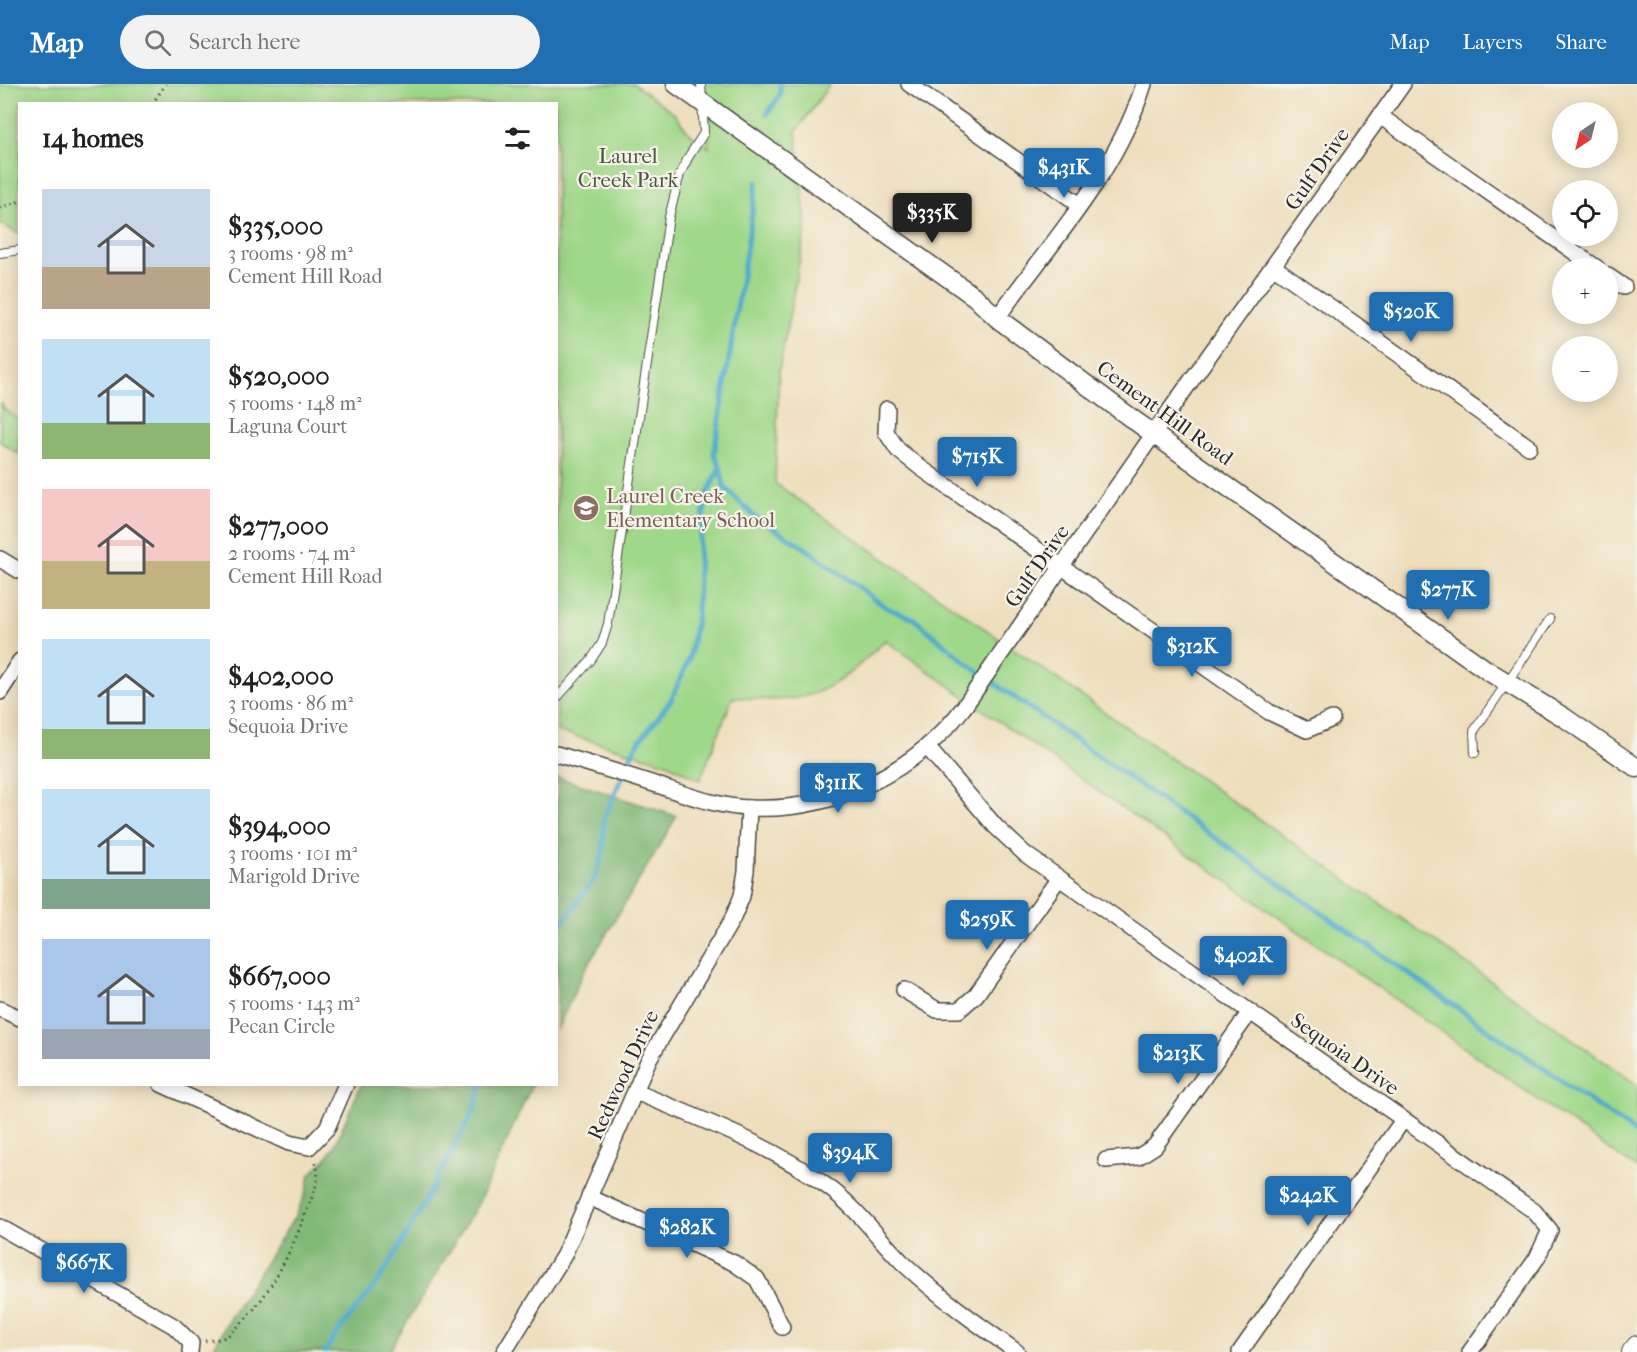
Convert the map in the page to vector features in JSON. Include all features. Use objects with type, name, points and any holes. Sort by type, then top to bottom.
[{"type":"main road","points":[[1632,1352],[1637,1346]]},
{"type":"street","name":"Cement Hill Road","points":[[676,84],[975,297],[997,318],[1155,434],[1506,683],[1565,718],[1637,768]]},
{"type":"street","points":[[909,84],[1080,206]]},
{"type":"street","points":[[997,318],[1101,176],[1124,135],[1144,84]]},
{"type":"street","name":"Gulf Drive","points":[[558,755],[702,800],[749,808],[808,804],[844,795],[891,773],[927,747],[954,721],[978,688],[1403,84]]},
{"type":"street","points":[[1380,116],[1583,258]]},
{"type":"street","points":[[1274,267],[1529,447]]},
{"type":"street","points":[[1618,283],[1624,287]]},
{"type":"street","points":[[887,409],[886,432],[898,450],[1269,712],[1307,730],[1332,719]]},
{"type":"street","points":[[0,559],[18,570]]},
{"type":"street","points":[[0,692],[18,664]]},
{"type":"street","name":"Sequoia Drive","points":[[927,747],[1010,842],[1534,1211],[1550,1230],[1537,1258],[1470,1352]]},
{"type":"street","name":"Redwood Drive","points":[[504,1352],[564,1255],[660,1038],[732,920],[742,896],[746,871],[749,808]]},
{"type":"street","points":[[904,990],[937,1010],[959,1010],[976,995],[1059,878]]},
{"type":"street","points":[[0,1009],[18,1017]]},
{"type":"street","points":[[1106,1160],[1138,1157],[1155,1146],[1250,1012]]},
{"type":"street","points":[[165,1086],[289,1143],[309,1147],[327,1128],[345,1086]]},
{"type":"street","points":[[636,1092],[750,1140],[791,1161],[830,1189],[866,1220],[900,1260],[939,1296],[1013,1351]]},
{"type":"street","points":[[1240,1352],[1403,1120]]},
{"type":"street","points":[[589,1197],[734,1263],[757,1280],[782,1327]]},
{"type":"street","points":[[0,1227],[174,1326],[190,1348]]},
{"type":"lane","points":[[558,697],[591,660],[602,643],[608,624],[669,217],[680,174],[704,133],[700,84]]},
{"type":"lane","points":[[0,254],[18,250]]},
{"type":"lane","points":[[1475,753],[1474,731],[1550,619]]},
{"type":"path","points":[[153,102],[165,84]]},
{"type":"path","points":[[0,208],[18,202]]},
{"type":"path","points":[[190,1348],[230,1335],[282,1268],[292,1250],[315,1190],[319,1169],[309,1147]]},
{"type":"green space","name":"Laurel Creek Park","points":[[0,84],[634,84],[674,113],[688,132],[709,148],[696,84],[830,84],[796,132],[806,226],[779,370],[775,483],[1447,950],[1637,1085],[1637,1169],[885,640],[850,673],[818,692],[781,699],[733,697],[700,780],[667,763],[558,731],[558,102],[18,102],[18,233],[0,223]]},
{"type":"green space","points":[[0,403],[3,405],[2,408],[18,418],[18,453],[0,442]]},
{"type":"green space","points":[[558,777],[676,816],[583,973],[558,1028]]},
{"type":"green space","points":[[361,1086],[532,1086],[478,1204],[389,1352],[212,1352],[226,1324],[296,1215],[307,1190],[310,1174],[324,1161],[334,1147]]},
{"type":"waterway","points":[[767,114],[780,95],[780,84]]},
{"type":"waterway","points":[[558,928],[595,878],[603,852],[604,819],[635,747],[671,700],[689,659],[697,614],[699,543],[707,495],[720,467],[714,454],[757,182]]},
{"type":"waterway","points":[[720,467],[724,487],[754,516],[804,547],[887,608],[913,618],[1004,690],[1637,1134]]},
{"type":"waterway","points":[[325,1352],[382,1275],[406,1235],[474,1110],[481,1086]]},
{"type":"place","name":"Laurel Creek Elementary School","points":[[586,508]]}]
